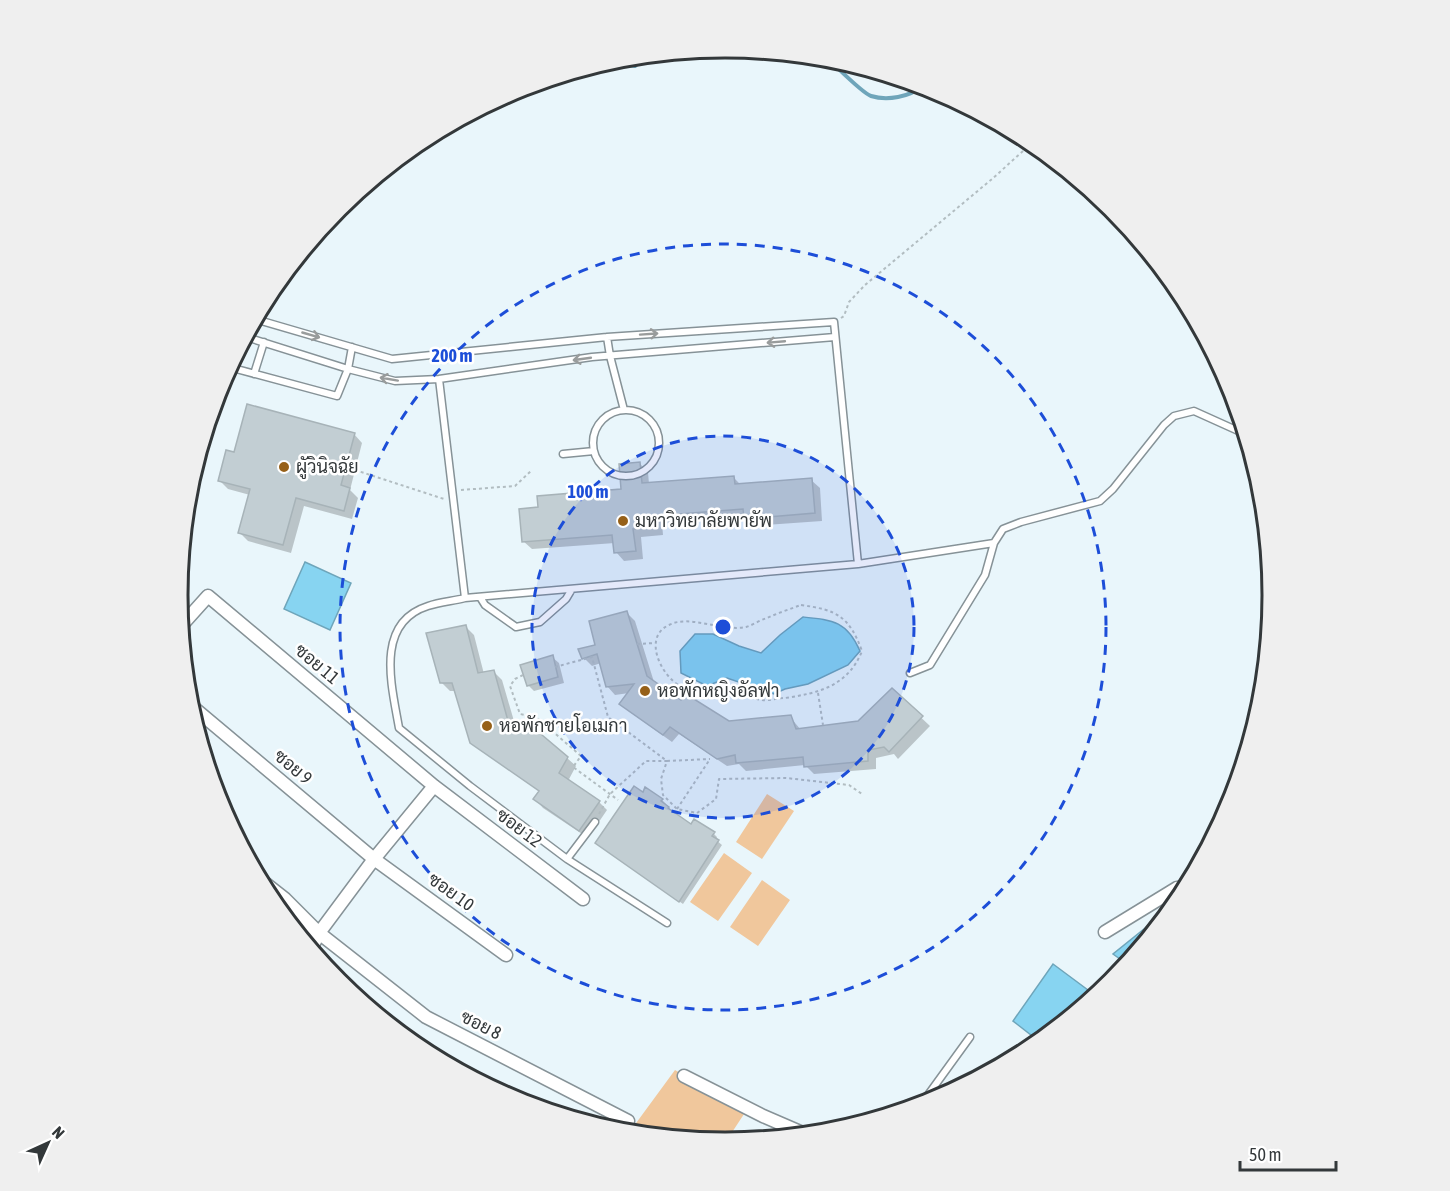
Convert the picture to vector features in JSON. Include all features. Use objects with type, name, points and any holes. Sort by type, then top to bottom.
[{"type":"street","name":"ซอย 11","points":[[189,617],[208,596],[434,786]]},
{"type":"street","name":"ซอย 9","points":[[201,714],[375,859]]},
{"type":"street","points":[[315,942],[319,933],[375,859],[434,786]]},
{"type":"street","name":"ซอย 12","points":[[434,786],[583,899]]},
{"type":"street","name":"ซอย 10","points":[[375,859],[506,955]]},
{"type":"street","points":[[1105,932],[1173,890]]},
{"type":"street","points":[[279,895],[319,933]]},
{"type":"street","points":[[304,928],[319,933]]},
{"type":"street","name":"ซอย 8","points":[[319,933],[426,1017],[628,1121],[627,1123]]},
{"type":"street","points":[[684,1076],[791,1128]]},
{"type":"lane","points":[[264,321],[392,359],[607,337],[834,322],[858,564]]},
{"type":"lane","points":[[607,337],[624,410]]},
{"type":"lane","points":[[254,339],[348,369],[395,381],[439,379],[610,356],[835,337]]},
{"type":"lane","points":[[254,374],[264,342]]},
{"type":"lane","points":[[238,370],[337,396],[348,369],[352,347]]},
{"type":"lane","points":[[439,379],[465,598]]},
{"type":"lane","points":[[624,410],[635,411],[645,416],[653,424],[658,446],[649,466],[639,473],[628,475],[607,470],[598,461],[593,441],[599,423],[606,416],[624,410]]},
{"type":"lane","points":[[910,673],[930,665],[985,575],[994,543],[1003,529],[1100,501],[1113,489],[1164,425],[1174,416],[1194,411],[1236,430]]},
{"type":"lane","points":[[563,454],[594,451]]},
{"type":"lane","points":[[667,922],[567,859],[470,786],[399,728],[389,674],[391,648],[404,621],[426,606],[465,598],[858,564],[994,543]]},
{"type":"lane","points":[[480,597],[485,605],[516,627],[540,622],[566,599],[572,589]]},
{"type":"lane","points":[[567,859],[595,822]]},
{"type":"lane","points":[[930,1092],[970,1037]]},
{"type":"path","points":[[834,322],[844,316],[849,302],[865,285],[1024,150]]},
{"type":"path","points":[[355,471],[441,499],[452,494],[515,486],[532,470]]},
{"type":"path","points":[[801,605],[825,608],[841,616],[855,631],[862,651],[857,663],[844,677],[818,692],[762,700],[731,691],[708,692],[682,687],[671,679],[660,663],[655,643],[659,631],[670,624],[690,622],[725,628],[747,627],[801,605]]},
{"type":"path","points":[[637,644],[655,643]]},
{"type":"path","points":[[555,667],[592,657],[608,717],[667,761]]},
{"type":"path","points":[[524,675],[515,679],[510,686],[520,714],[536,717],[572,748],[581,756],[573,767],[618,800]]},
{"type":"path","points":[[818,692],[823,725]]},
{"type":"path","points":[[595,822],[610,794],[646,761],[710,759],[677,809]]},
{"type":"path","points":[[667,761],[661,779],[663,795],[677,809],[697,813],[716,799],[719,779],[796,779],[849,785],[862,794]]},
{"type":"shaded area","points":[[767,794],[794,811],[762,859],[736,842]]},
{"type":"shaded area","points":[[724,853],[752,873],[718,921],[690,902]]},
{"type":"shaded area","points":[[762,880],[790,900],[758,946],[730,927]]},
{"type":"shaded area","points":[[675,1070],[746,1111],[732,1132],[690,1131],[635,1125]]},
{"type":"water","points":[[305,562],[351,583],[330,630],[284,609]]},
{"type":"water","points":[[803,617],[823,619],[838,624],[850,633],[860,651],[848,665],[808,684],[774,694],[727,678],[707,686],[681,673],[680,651],[695,634],[713,634],[761,653]]},
{"type":"water","points":[[1148,926],[1120,959],[1113,954]]},
{"type":"water","points":[[1053,964],[1088,990],[1052,1022],[1032,1036],[1013,1021]]},
{"type":"building","name":"ผัูวินิจฉัย","points":[[247,404],[355,433],[341,485],[350,488],[344,511],[296,498],[283,545],[238,533],[250,489],[218,481],[226,450],[234,452]]},
{"type":"building","points":[[640,462],[642,483],[734,476],[735,484],[812,478],[815,513],[744,519],[743,509],[654,516],[655,527],[633,529],[636,551],[614,553],[612,535],[522,542],[519,509],[538,507],[537,496],[621,489],[619,464]]},
{"type":"building","name":"หอพักหญิงอัลฟา","points":[[627,611],[647,676],[681,700],[686,694],[729,721],[791,715],[796,729],[858,721],[892,688],[923,716],[889,752],[884,747],[868,750],[868,761],[804,767],[803,757],[736,763],[735,755],[717,759],[670,727],[663,735],[619,704],[634,684],[606,687],[597,654],[582,659],[578,649],[595,645],[589,621]]},
{"type":"building","name":"หอพักชายโอเมกา","points":[[466,625],[478,673],[494,670],[510,728],[529,724],[568,757],[559,773],[600,801],[579,831],[533,799],[539,791],[470,743],[452,683],[440,683],[426,633]]},
{"type":"building","points":[[553,655],[558,677],[527,686],[520,665]]},
{"type":"building","points":[[634,786],[643,792],[645,787],[663,799],[661,801],[668,808],[691,824],[694,819],[715,832],[712,836],[719,840],[679,902],[595,843]]},
{"type":"waterway","points":[[841,72],[871,96],[898,97],[912,92]]},
{"type":"place","name":"ผัูวินิจฉัย","points":[[284,467]]},
{"type":"place","name":"มหาวิทยาลัยพายัพ","points":[[623,521]]},
{"type":"place","name":"หอพักหญิงอัลฟา","points":[[645,691]]},
{"type":"place","name":"หอพักชายโอเมกา","points":[[487,726]]}]
